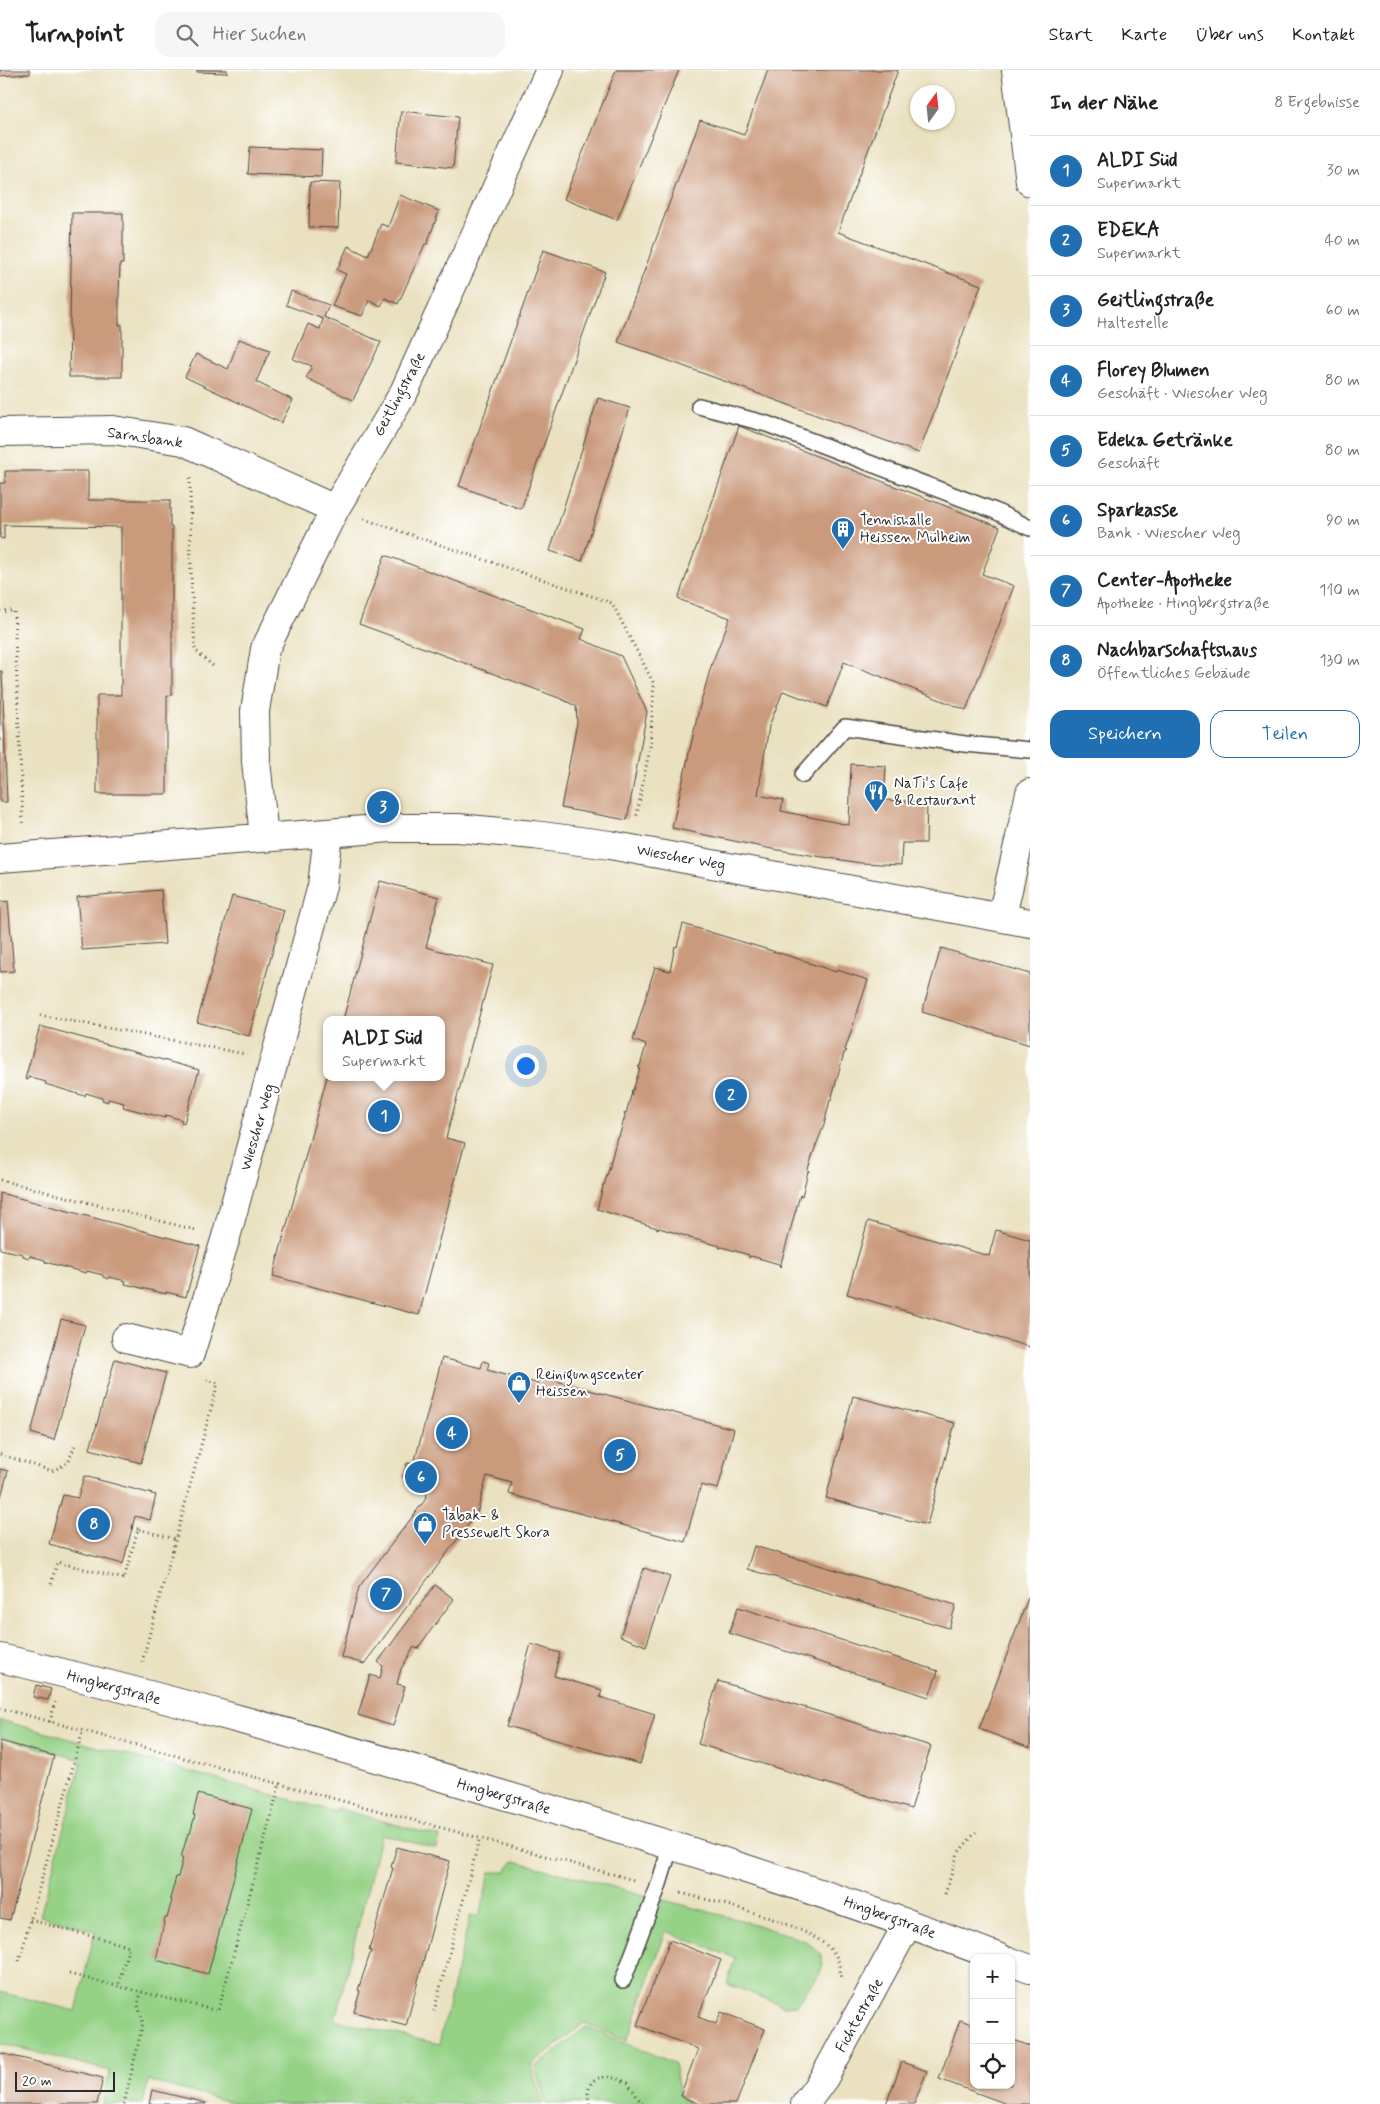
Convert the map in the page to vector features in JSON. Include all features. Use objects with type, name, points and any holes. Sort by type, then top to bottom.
[{"type":"street","name":"Geitlingstraße","points":[[264,837],[256,761],[255,711],[265,649],[335,509],[404,392],[550,70]]},
{"type":"street","points":[[1016,70],[1030,182]]},
{"type":"street","name":"Sarnsbank","points":[[0,432],[113,430],[183,440],[335,509]]},
{"type":"street","points":[[1002,916],[1030,793]]},
{"type":"street","name":"Wiescher Weg","points":[[12,858],[391,828],[458,828],[534,835],[630,848],[1002,916],[1030,923]]},
{"type":"street","name":"Wiescher Weg","points":[[126,1338],[190,1354],[226,1237],[322,886],[328,833]]},
{"type":"street","name":"Hingbergstraße","points":[[0,1658],[277,1729],[671,1845],[908,1924],[989,1954]]},
{"type":"street","name":"Fichtestraße","points":[[806,2104],[824,2078],[908,1924]]},
{"type":"street","points":[[1015,1963],[1030,1969]]},
{"type":"lane","points":[[699,406],[767,424],[995,511],[1030,528]]},
{"type":"lane","points":[[803,776],[846,727],[965,744],[1030,750]]},
{"type":"lane","points":[[623,1980],[658,1887],[671,1845]]},
{"type":"path","points":[[183,440],[190,475],[191,575],[195,650],[213,666]]},
{"type":"path","points":[[335,509],[612,604],[654,684],[650,747],[635,827]]},
{"type":"path","points":[[0,611],[14,611],[12,858]]},
{"type":"path","points":[[40,1016],[275,1060]]},
{"type":"path","points":[[0,1180],[226,1237]]},
{"type":"path","points":[[142,1662],[218,1383],[201,1379]]},
{"type":"path","points":[[0,1454],[52,1471],[68,1463],[75,1444]]},
{"type":"path","points":[[132,1528],[175,1539]]},
{"type":"path","points":[[51,1584],[57,1562],[124,1579],[138,1529]]},
{"type":"path","points":[[50,1722],[57,1696]]},
{"type":"path","points":[[0,1708],[761,1914],[817,1937],[837,1957],[840,1980]]},
{"type":"path","points":[[19,1961],[83,1730]]},
{"type":"path","points":[[69,1974],[218,2011],[280,1783]]},
{"type":"path","points":[[945,1894],[958,1853],[976,1832]]},
{"type":"path","points":[[434,2011],[480,1837]]},
{"type":"path","points":[[30,1920],[129,1946],[118,1986]]},
{"type":"path","points":[[124,2104],[143,2023],[138,2005],[141,1992]]},
{"type":"path","points":[[589,2104],[587,2096],[590,2087],[596,2078],[604,2076],[628,2083],[642,2104]]},
{"type":"green space","points":[[0,1720],[336,1812],[337,1808],[440,1837],[437,1849],[381,1834],[335,2020],[439,2044],[470,1916],[479,1916],[490,1872],[505,1872],[514,1861],[748,1922],[806,1941],[820,1953],[823,1964],[819,1975],[796,2005],[784,2006],[727,1984],[735,1958],[666,1931],[627,2041],[584,2023],[531,2065],[543,2104],[238,2104],[148,2081],[143,2104],[102,2104],[110,2071],[0,2043],[0,1992],[76,2011],[95,1931],[40,1916],[82,1760],[0,1737]]},
{"type":"green space","points":[[586,2027],[674,2063],[680,2096],[689,2104],[546,2104],[535,2067]]},
{"type":"building","points":[[0,70],[30,70],[30,74],[0,76]]},
{"type":"building","points":[[197,70],[227,70],[227,73],[197,72]]},
{"type":"building","points":[[616,70],[679,70],[617,220],[564,199]]},
{"type":"building","points":[[768,70],[898,70],[838,232],[981,285],[919,453],[618,342],[700,120],[744,135]]},
{"type":"building","points":[[401,111],[458,117],[453,168],[396,162]]},
{"type":"building","points":[[250,147],[322,150],[321,177],[248,174]]},
{"type":"building","points":[[310,182],[340,183],[338,228],[309,227]]},
{"type":"building","points":[[400,195],[439,211],[427,244],[425,244],[398,304],[385,298],[381,306],[369,300],[362,316],[332,306],[346,274],[337,270],[348,246],[368,256],[381,224],[388,227]]},
{"type":"building","points":[[72,213],[123,213],[123,264],[120,264],[119,296],[119,325],[122,325],[122,377],[69,377]]},
{"type":"building","points":[[543,250],[605,272],[521,509],[459,486]]},
{"type":"building","points":[[291,291],[329,305],[324,317],[381,342],[353,400],[306,378],[312,366],[293,359],[308,324],[320,329],[323,319],[286,305]]},
{"type":"building","points":[[239,339],[270,350],[256,382],[293,400],[281,423],[185,377],[196,354],[228,369]]},
{"type":"building","points":[[598,398],[630,408],[582,561],[550,551]]},
{"type":"building","name":"Tennishalle Heissen Mülheim","points":[[739,426],[1000,527],[982,574],[1014,586],[966,710],[844,662],[827,707],[783,691],[769,726],[758,795],[783,800],[781,811],[849,825],[851,764],[886,766],[884,800],[927,802],[926,843],[902,843],[901,865],[861,863],[772,849],[672,828],[699,709],[712,663],[730,618],[678,599]]},
{"type":"building","points":[[5,471],[88,471],[88,500],[170,500],[170,527],[172,527],[172,695],[167,696],[167,794],[97,794],[97,695],[121,695],[121,527],[4,525],[4,539],[0,538],[0,483],[5,483]]},
{"type":"building","points":[[385,555],[585,629],[581,639],[621,656],[647,712],[627,820],[561,808],[577,722],[576,706],[359,624]]},
{"type":"building","points":[[0,671],[2,671],[7,802],[0,802]]},
{"type":"building","points":[[380,881],[439,897],[426,947],[493,965],[446,1138],[465,1143],[419,1315],[273,1276],[326,1081],[445,1081],[445,1016],[344,1016]]},
{"type":"building","points":[[161,890],[165,944],[82,950],[77,897]]},
{"type":"building","points":[[232,896],[284,910],[249,1036],[197,1022]]},
{"type":"building","points":[[8,901],[14,971],[0,972],[0,902]]},
{"type":"building","points":[[683,924],[836,972],[837,970],[868,980],[845,1050],[847,1051],[844,1053],[824,1125],[808,1169],[809,1172],[802,1196],[800,1195],[780,1267],[779,1264],[751,1256],[749,1258],[749,1255],[722,1247],[719,1248],[720,1246],[690,1239],[689,1237],[657,1229],[597,1209],[602,1185],[604,1185],[611,1163],[609,1162],[611,1161],[617,1137],[619,1137],[625,1116],[624,1113],[626,1113],[646,1045],[633,1040],[655,967],[670,971],[675,946],[677,947]]},
{"type":"building","points":[[941,948],[1030,974],[1030,1045],[922,1012]]},
{"type":"building","points":[[40,1026],[199,1070],[184,1123],[181,1122],[182,1120],[166,1115],[165,1118],[123,1107],[124,1103],[108,1099],[108,1102],[86,1093],[85,1096],[45,1084],[46,1082],[28,1077],[28,1080],[25,1079]]},
{"type":"building","points":[[0,1193],[200,1246],[186,1297],[125,1284],[126,1281],[109,1277],[108,1279],[103,1277],[103,1275],[87,1271],[86,1273],[45,1262],[45,1260],[30,1256],[29,1258],[23,1256],[23,1254],[0,1249]]},
{"type":"building","points":[[868,1221],[989,1256],[996,1230],[1030,1240],[1030,1347],[847,1294]]},
{"type":"building","points":[[61,1319],[85,1325],[54,1440],[31,1433]]},
{"type":"building","points":[[442,1358],[481,1368],[483,1361],[489,1363],[487,1370],[539,1384],[541,1377],[734,1429],[718,1489],[701,1485],[685,1542],[509,1494],[512,1483],[487,1476],[477,1513],[364,1664],[341,1657],[359,1587],[425,1500],[428,1491],[403,1477],[407,1463],[414,1464]]},
{"type":"building","points":[[115,1359],[166,1373],[141,1463],[90,1449]]},
{"type":"building","points":[[853,1396],[955,1423],[927,1525],[826,1498]]},
{"type":"building","points":[[0,1469],[8,1471],[1,1497],[0,1497]]},
{"type":"building","points":[[84,1476],[156,1495],[150,1520],[135,1516],[123,1564],[49,1544],[63,1495],[78,1498]]},
{"type":"building","points":[[754,1546],[956,1605],[949,1628],[747,1569]]},
{"type":"building","points":[[644,1568],[670,1577],[646,1646],[620,1636]]},
{"type":"building","points":[[435,1585],[454,1599],[417,1649],[414,1647],[401,1669],[397,1684],[405,1686],[393,1726],[358,1715],[370,1675],[380,1678],[383,1666],[378,1662]]},
{"type":"building","points":[[1030,1593],[1030,1748],[979,1729]]},
{"type":"building","points":[[738,1607],[938,1671],[929,1697],[729,1633]]},
{"type":"building","points":[[531,1644],[560,1653],[554,1676],[602,1690],[600,1697],[655,1714],[640,1764],[507,1726]]},
{"type":"building","points":[[718,1681],[931,1746],[911,1809],[698,1744]]},
{"type":"building","points":[[36,1685],[51,1689],[48,1700],[33,1697]]},
{"type":"building","points":[[0,1741],[54,1756],[10,1920],[0,1918]]},
{"type":"building","points":[[198,1794],[252,1809],[208,1974],[156,1960],[165,1918],[167,1918],[172,1900],[170,1899],[183,1858],[181,1858],[195,1815],[193,1815]]},
{"type":"building","points":[[397,1847],[450,1861],[406,2026],[354,2012],[360,1991],[358,1990],[371,1951],[369,1950],[393,1868],[391,1867]]},
{"type":"building","points":[[670,1940],[721,1960],[698,2017],[716,2024],[721,2012],[765,2029],[736,2104],[700,2104],[680,2096],[698,2049],[637,2025]]},
{"type":"building","points":[[960,2020],[970,2024],[970,2089],[1015,2089],[1015,2040],[1030,2046],[1030,2104],[1007,2104],[939,2079]]},
{"type":"building","points":[[0,2053],[103,2078],[97,2104],[0,2104]]},
{"type":"building","points":[[902,2062],[927,2071],[914,2104],[886,2104]]},
{"type":"building","points":[[152,2090],[206,2103],[206,2104],[149,2104]]},
{"type":"place","name":"Tennishalle Heissen Mülheim","points":[[843,550]]},
{"type":"place","name":"Geitlingstraße","points":[[383,807]]},
{"type":"place","name":"NaTi's Cafe & Restaurant","points":[[876,813]]},
{"type":"place","name":"EDEKA","points":[[731,1095]]},
{"type":"place","name":"ALDI Süd","points":[[384,1116]]},
{"type":"place","name":"Reinigungscenter Heissen","points":[[519,1404]]},
{"type":"place","name":"Florey Blumen","points":[[452,1433]]},
{"type":"place","name":"Edeka Getränke","points":[[620,1455]]},
{"type":"place","name":"Sparkasse","points":[[421,1477]]},
{"type":"place","name":"Nachbarschaftshaus","points":[[94,1524]]},
{"type":"place","name":"Tabak- & Pressewelt Skora","points":[[425,1545]]},
{"type":"place","name":"Center-Apotheke","points":[[386,1594]]}]
